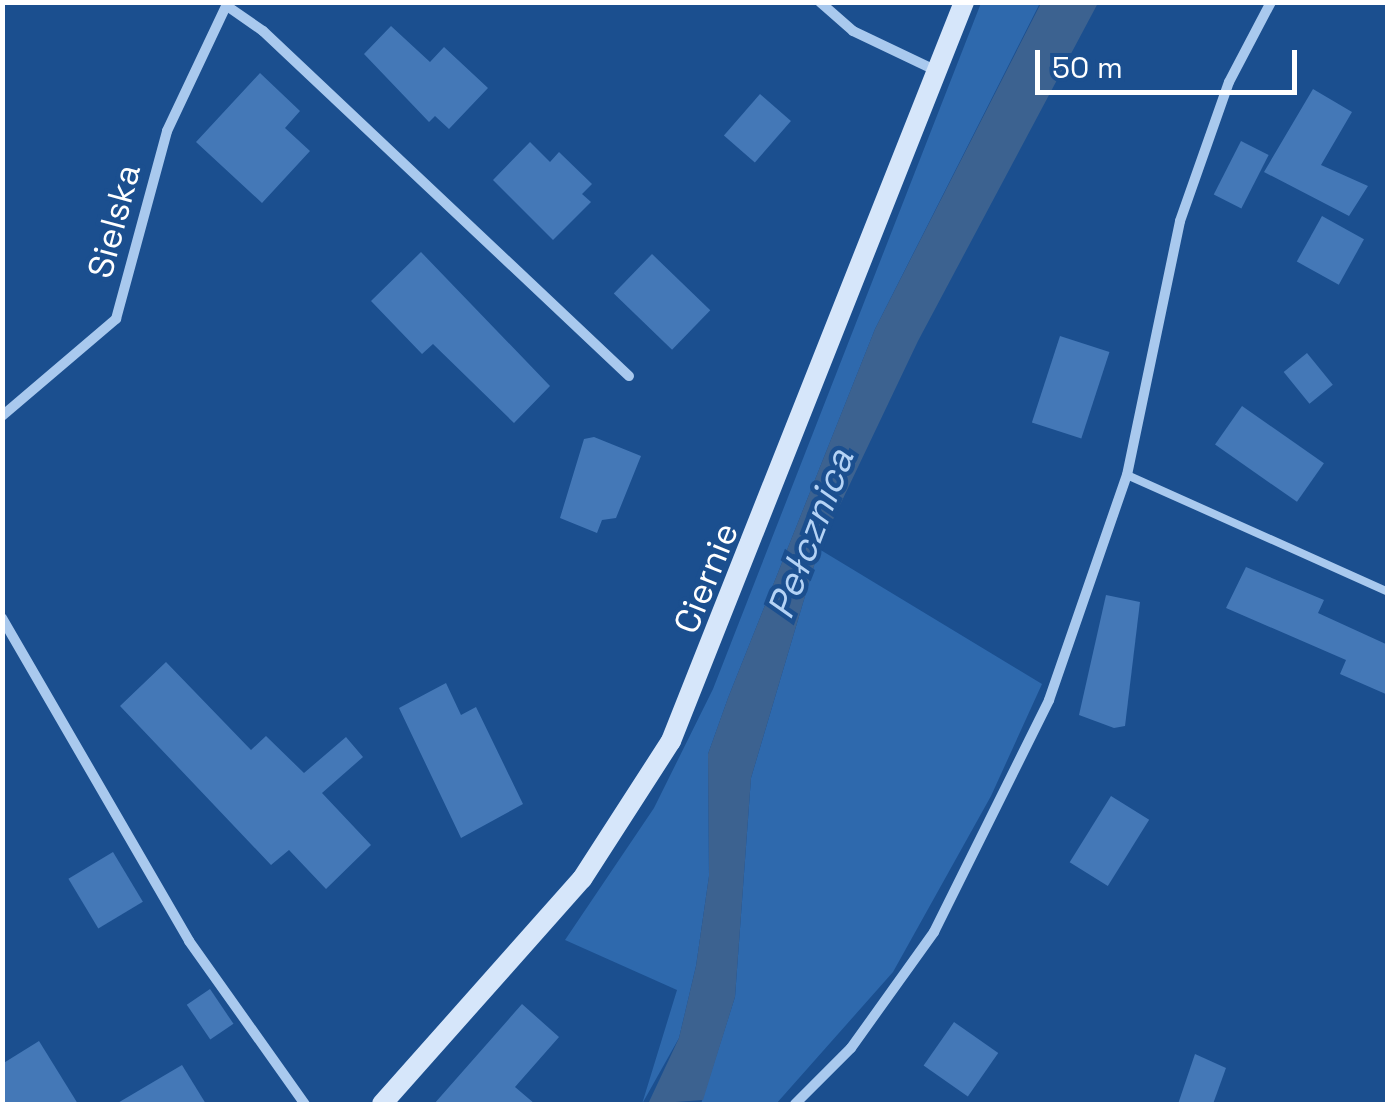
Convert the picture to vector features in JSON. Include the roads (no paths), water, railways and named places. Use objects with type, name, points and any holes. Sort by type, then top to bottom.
[{"type":"street","points":[[820,2],[853,31],[938,72]]},
{"type":"street","name":"Ciernie","points":[[382,1104],[582,879],[664,755],[726,617],[964,2]]},
{"type":"street","points":[[795,1104],[902,980],[1001,807],[1050,700],[1127,475],[1180,221],[1230,82],[1271,2]]},
{"type":"street","points":[[227,4],[263,31],[629,376]]},
{"type":"street","name":"Sielska","points":[[2,416],[116,319],[167,131],[227,4]]},
{"type":"street","points":[[2,618],[189,941],[305,1104]]},
{"type":"lane","points":[[1127,475],[1388,592]]},
{"type":"water","name":"Pełcznica","points":[[1041,3],[1098,3],[918,341],[819,549],[751,778],[735,997],[703,1100],[648,1104],[679,1038],[696,966],[709,876],[708,754],[875,329]]}]
